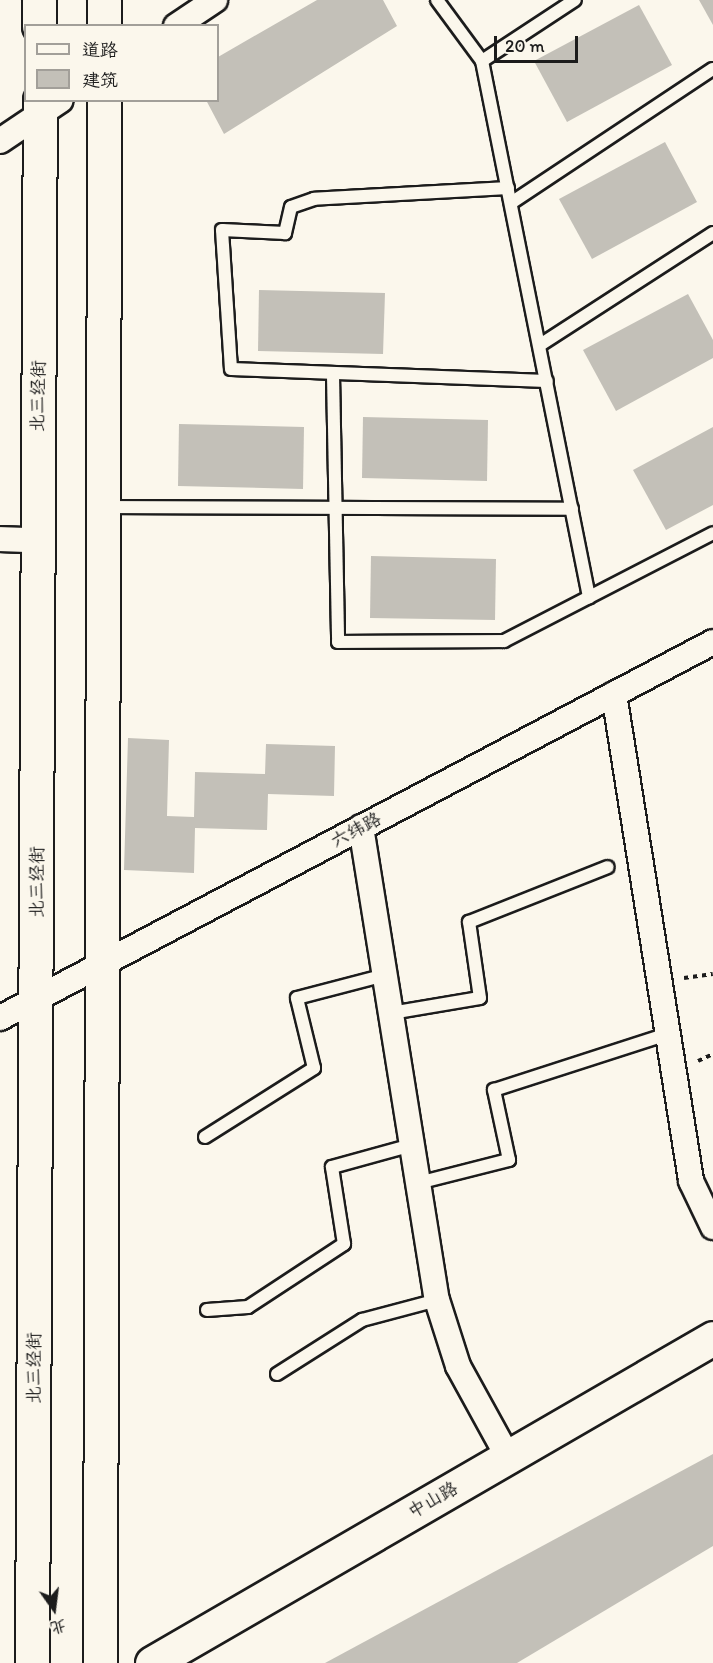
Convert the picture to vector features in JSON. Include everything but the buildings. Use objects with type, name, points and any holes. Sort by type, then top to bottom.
[{"type":"main road","points":[[39,0],[39,24]]},
{"type":"main road","points":[[104,0],[104,24]]},
{"type":"main road","points":[[100,1663],[105,961],[104,102]]},
{"type":"main road","name":"北三经街","points":[[32,1663],[37,997],[36,540],[47,105]]},
{"type":"main road","name":"中山路","points":[[152,1663],[713,1338]]},
{"type":"street","points":[[179,24],[215,0]]},
{"type":"street","points":[[0,141],[47,105]]},
{"type":"street","points":[[0,539],[36,540]]},
{"type":"street","name":"六纬路","points":[[0,1018],[713,642]]},
{"type":"street","points":[[614,694],[691,1181],[713,1227]]},
{"type":"street","points":[[361,827],[437,1300],[458,1366],[508,1457]]},
{"type":"lane","points":[[437,0],[482,61],[589,597]]},
{"type":"lane","points":[[482,61],[575,0]]},
{"type":"lane","points":[[511,203],[713,69]]},
{"type":"lane","points":[[508,188],[314,199],[291,207],[285,233],[222,230],[231,369],[333,375],[547,381]]},
{"type":"lane","points":[[540,345],[713,233]]},
{"type":"lane","points":[[333,375],[338,642],[504,641],[713,533]]},
{"type":"lane","points":[[104,507],[572,509]]},
{"type":"lane","points":[[391,1013],[480,998],[469,922],[608,867]]},
{"type":"lane","points":[[205,1137],[314,1068],[297,998],[385,975]]},
{"type":"lane","points":[[418,1183],[509,1160],[494,1090],[667,1034]]},
{"type":"lane","points":[[207,1310],[248,1307],[344,1244],[332,1167],[412,1145]]},
{"type":"lane","points":[[277,1374],[362,1320],[437,1300]]}]
